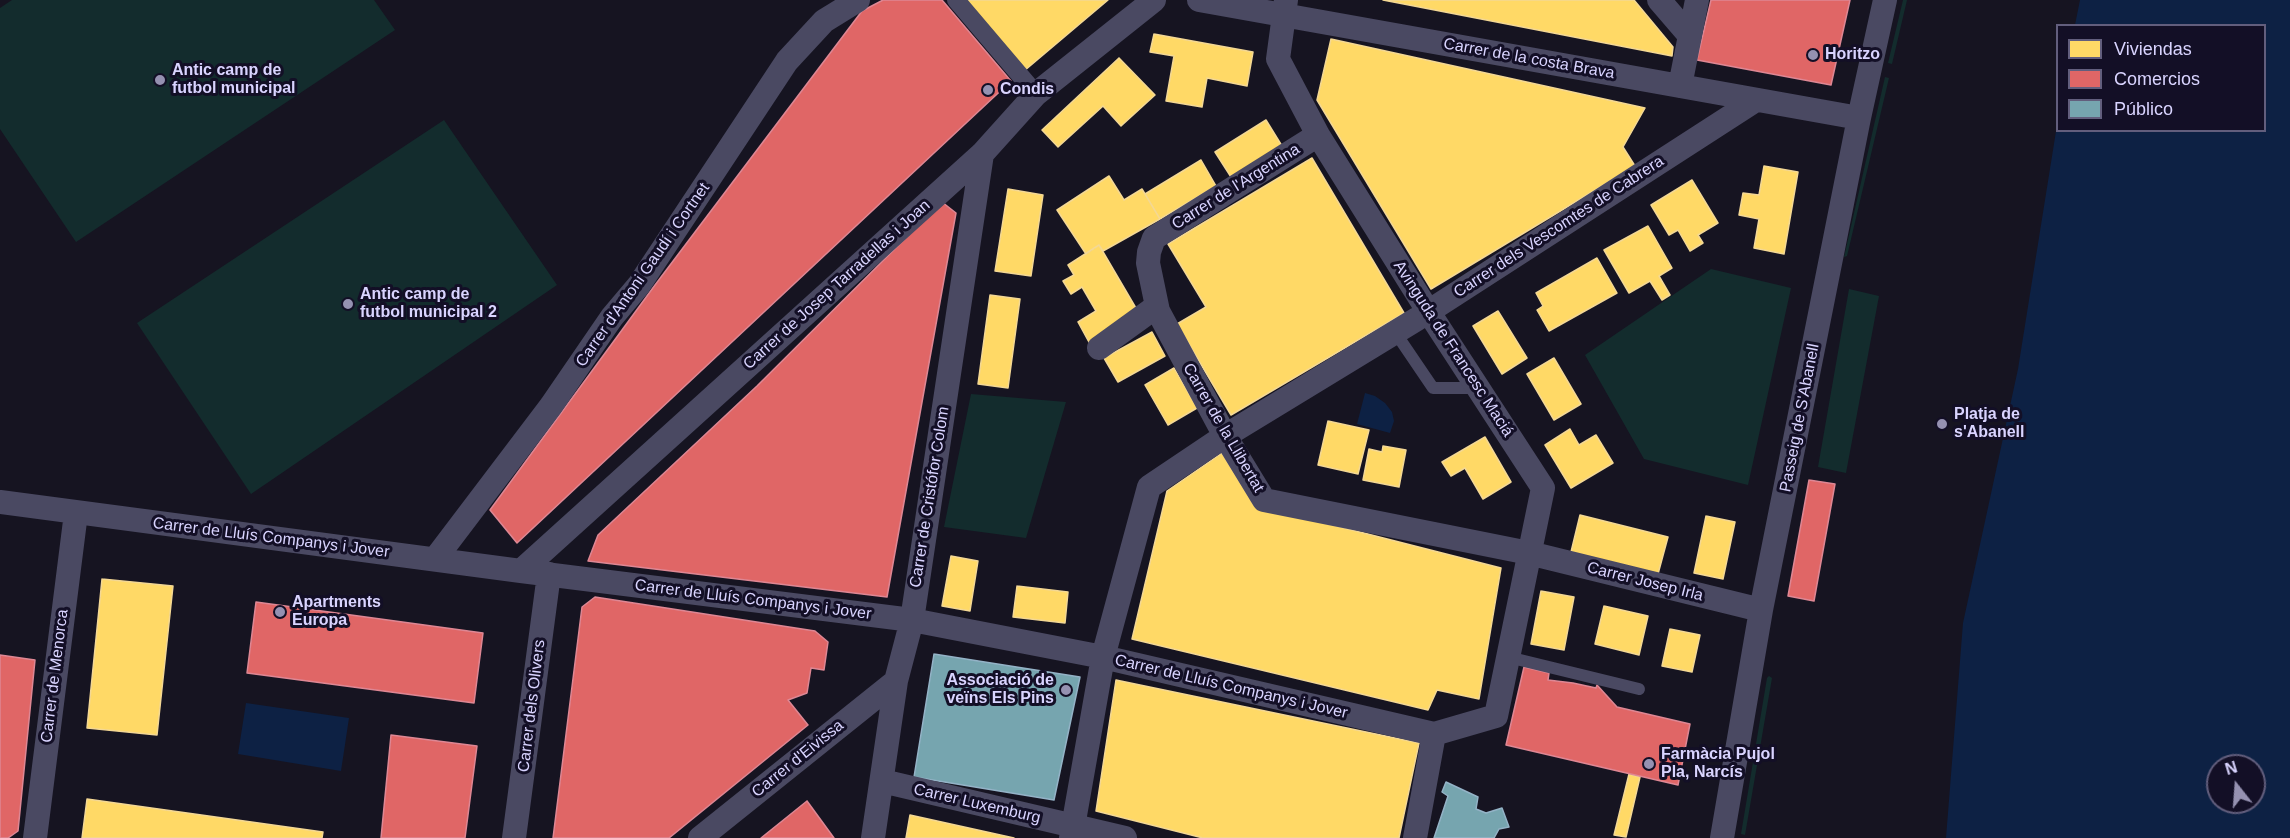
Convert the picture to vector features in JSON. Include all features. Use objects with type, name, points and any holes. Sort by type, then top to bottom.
[{"type":"street","name":"Carrer d'Antoni Gaudí i Cortnet","points":[[435,559],[551,406],[612,317],[639,285],[787,61],[824,21],[858,0]]},
{"type":"street","points":[[956,0],[1036,94]]},
{"type":"street","name":"Carrer de Josep Tarradellas i Joan","points":[[521,572],[982,154],[1036,94],[1154,0]]},
{"type":"street","name":"Carrer de la costa Brava","points":[[1200,0],[1285,7],[1680,86],[1859,118]]},
{"type":"street","points":[[1659,0],[1690,36]]},
{"type":"street","points":[[1680,86],[1697,0]]},
{"type":"street","name":"Passeig de S'Abanell","points":[[1722,838],[1761,610],[1859,118],[1885,0]]},
{"type":"street","name":"Avinguda de Francesc Maciá","points":[[1285,7],[1278,59],[1318,135],[1428,311],[1543,488],[1496,716]]},
{"type":"street","name":"Carrer dels Vescomtes de Cabrera","points":[[1103,657],[1149,487],[1225,436],[1395,332],[1756,99]]},
{"type":"street","name":"Carrer de l'Argentina","points":[[1154,238],[1318,135]]},
{"type":"street","name":"Carrer de Cristófor Colom","points":[[873,838],[896,681],[912,620],[982,154]]},
{"type":"street","name":"Carrer de la Llibertat","points":[[1154,238],[1148,263],[1157,306],[1225,436],[1264,500],[1528,553]]},
{"type":"street","points":[[1099,348],[1157,306]]},
{"type":"street","name":"Carrer de Lluís Companys i Jover","points":[[0,502],[521,572],[912,620],[1103,657],[1434,734],[1496,716]]},
{"type":"street","name":"Carrer de Menorca","points":[[35,838],[76,513]]},
{"type":"street","name":"Carrer Josep Irla","points":[[1528,553],[1761,610]]},
{"type":"street","name":"Carrer dels Olivers","points":[[514,838],[549,574]]},
{"type":"street","points":[[1072,832],[1103,657]]},
{"type":"street","name":"Carrer d'Eivissa","points":[[700,838],[896,681]]},
{"type":"street","points":[[1415,838],[1434,734]]},
{"type":"street","name":"Carrer Luxemburg","points":[[882,781],[1072,832],[1125,838]]},
{"type":"lane","points":[[1395,332],[1433,388],[1478,388]]},
{"type":"lane","points":[[1508,657],[1639,689]]},
{"type":"green space","name":"Antic camp de futbol municipal","points":[[12,0],[374,0],[395,30],[76,242],[0,129],[0,8]]},
{"type":"green space","points":[[1903,0],[1907,0],[1892,64],[1888,63]]},
{"type":"green space","points":[[1885,77],[1889,78],[1847,256],[1844,257]]},
{"type":"green space","name":"Antic camp de futbol municipal 2","points":[[444,120],[557,285],[251,494],[137,323]]},
{"type":"green space","points":[[1711,269],[1791,288],[1748,485],[1644,459],[1585,355]]},
{"type":"green space","points":[[1849,289],[1879,296],[1846,473],[1818,467]]},
{"type":"green space","points":[[971,394],[1066,402],[1026,538],[944,527]]},
{"type":"green space","points":[[1769,676],[1772,678],[1745,835],[1741,834]]},
{"type":"water","points":[[2080,0],[2290,0],[2290,838],[1946,838],[1963,623],[2018,369],[2056,131],[2266,132],[2266,24],[2075,24]]},
{"type":"water","points":[[1365,393],[1385,403],[1392,412],[1394,421],[1390,433],[1357,424]]},
{"type":"water","points":[[246,703],[349,718],[341,771],[238,754]]},
{"type":"building: Viviendas","points":[[963,0],[1108,0],[1024,71]]},
{"type":"building: Viviendas","points":[[1383,0],[1634,0],[1673,47],[1672,56]]},
{"type":"building: Viviendas","points":[[1154,34],[1253,52],[1247,86],[1207,78],[1202,107],[1166,101],[1174,56],[1150,52]]},
{"type":"building: Viviendas","points":[[1331,39],[1645,108],[1623,147],[1635,166],[1431,289],[1317,100]]},
{"type":"building: Viviendas","points":[[1119,58],[1155,95],[1121,126],[1103,106],[1058,147],[1042,130]]},
{"type":"building: Viviendas","points":[[1266,120],[1282,146],[1231,177],[1215,152]]},
{"type":"building: Viviendas","points":[[1312,158],[1404,313],[1231,415],[1177,324],[1206,307],[1168,244]]},
{"type":"building: Viviendas","points":[[1201,160],[1216,186],[1160,219],[1145,194]]},
{"type":"building: Viviendas","points":[[1764,166],[1798,172],[1784,254],[1754,248],[1759,219],[1739,215],[1743,193],[1759,195]]},
{"type":"building: Viviendas","points":[[1109,176],[1124,200],[1142,189],[1160,219],[1103,251],[1099,245],[1086,254],[1057,210]]},
{"type":"building: Viviendas","points":[[1692,180],[1718,223],[1698,235],[1703,243],[1690,251],[1678,230],[1669,235],[1651,205]]},
{"type":"building: Viviendas","points":[[1008,189],[1043,195],[1031,276],[995,271]]},
{"type":"building: Viviendas","points":[[1648,226],[1672,268],[1659,276],[1670,295],[1662,300],[1650,281],[1629,293],[1604,250]]},
{"type":"building: Viviendas","points":[[1099,245],[1140,315],[1090,344],[1078,322],[1096,311],[1082,287],[1071,294],[1063,281],[1074,275],[1068,265]]},
{"type":"building: Viviendas","points":[[1597,258],[1617,293],[1549,331],[1537,310],[1543,306],[1536,293]]},
{"type":"building: Viviendas","points":[[990,295],[1020,299],[1008,388],[978,384]]},
{"type":"building: Viviendas","points":[[1498,311],[1527,358],[1502,374],[1473,326]]},
{"type":"building: Viviendas","points":[[1152,332],[1165,356],[1118,382],[1104,358]]},
{"type":"building: Viviendas","points":[[1554,358],[1581,404],[1554,420],[1527,374]]},
{"type":"building: Viviendas","points":[[1174,368],[1197,408],[1168,425],[1145,385]]},
{"type":"building: Viviendas","points":[[1328,421],[1369,430],[1358,474],[1318,465]]},
{"type":"building: Viviendas","points":[[1570,429],[1579,445],[1596,435],[1613,463],[1571,488],[1545,445]]},
{"type":"building: Viviendas","points":[[1485,437],[1511,482],[1483,499],[1465,468],[1451,476],[1442,462]]},
{"type":"building: Viviendas","points":[[1383,446],[1406,450],[1399,487],[1363,480],[1369,449],[1382,452]]},
{"type":"building: Viviendas","points":[[1222,453],[1254,505],[1501,568],[1479,699],[1437,690],[1428,710],[1132,639],[1167,491]]},
{"type":"building: Viviendas","points":[[1580,515],[1668,537],[1658,574],[1571,552]]},
{"type":"building: Viviendas","points":[[1706,516],[1735,522],[1723,579],[1694,573]]},
{"type":"building: Viviendas","points":[[951,556],[978,561],[970,611],[942,606]]},
{"type":"building: Viviendas","points":[[102,579],[173,586],[157,735],[87,728]]},
{"type":"building: Viviendas","points":[[1017,586],[1068,592],[1065,623],[1013,617]]},
{"type":"building: Viviendas","points":[[1541,591],[1574,597],[1564,650],[1531,644]]},
{"type":"building: Viviendas","points":[[1604,606],[1648,616],[1639,655],[1595,644]]},
{"type":"building: Viviendas","points":[[1670,629],[1700,635],[1692,672],[1662,666]]},
{"type":"building: Viviendas","points":[[1116,680],[1419,743],[1399,838],[1203,838],[1096,811]]},
{"type":"building: Viviendas","points":[[1629,774],[1640,777],[1626,837],[1614,835]]},
{"type":"building: Viviendas","points":[[87,799],[323,832],[322,838],[82,838]]},
{"type":"building: Viviendas","points":[[910,815],[1014,838],[906,838]]},
{"type":"building: Comercios","points":[[883,0],[942,0],[1011,81],[517,543],[490,510],[655,285],[862,11]]},
{"type":"building: Comercios","points":[[1711,0],[1850,0],[1831,85],[1697,60]]},
{"type":"building: Comercios","points":[[942,202],[956,213],[887,597],[588,561],[598,535],[757,386]]},
{"type":"building: Comercios","points":[[1809,480],[1835,484],[1814,601],[1788,596]]},
{"type":"building: Comercios","points":[[595,597],[815,631],[828,642],[824,670],[811,668],[807,693],[788,700],[808,725],[669,838],[553,838],[582,607]]},
{"type":"building: Comercios","points":[[256,602],[483,633],[474,703],[247,673]]},
{"type":"building: Comercios","points":[[0,655],[35,660],[18,831],[8,838],[0,838]]},
{"type":"building: Comercios","points":[[1524,667],[1549,673],[1548,680],[1596,688],[1597,685],[1617,707],[1690,724],[1678,785],[1506,745]]},
{"type":"building: Comercios","points":[[391,735],[477,746],[465,838],[381,838]]},
{"type":"building: Comercios","points":[[807,801],[834,838],[761,838]]},
{"type":"building: Público","points":[[934,654],[1080,677],[1054,800],[914,777]]},
{"type":"building: Público","points":[[1446,782],[1478,797],[1476,809],[1486,813],[1502,808],[1509,827],[1499,829],[1494,838],[1434,838],[1448,796],[1442,792]]},
{"type":"place","name":"Horitzo","points":[[1813,55]]},
{"type":"place","name":"Antic camp de futbol municipal","points":[[160,80]]},
{"type":"place","name":"Condis","points":[[988,90]]},
{"type":"place","name":"Antic camp de futbol municipal 2","points":[[348,304]]},
{"type":"place","name":"Platja de s'Abanell","points":[[1942,424]]},
{"type":"place","name":"Apartments Europa","points":[[280,612]]},
{"type":"place","name":"Associació de veïns Els Pins","points":[[1066,690]]},
{"type":"place","name":"Farmàcia Pujol Pla, Narcís","points":[[1649,764]]}]
